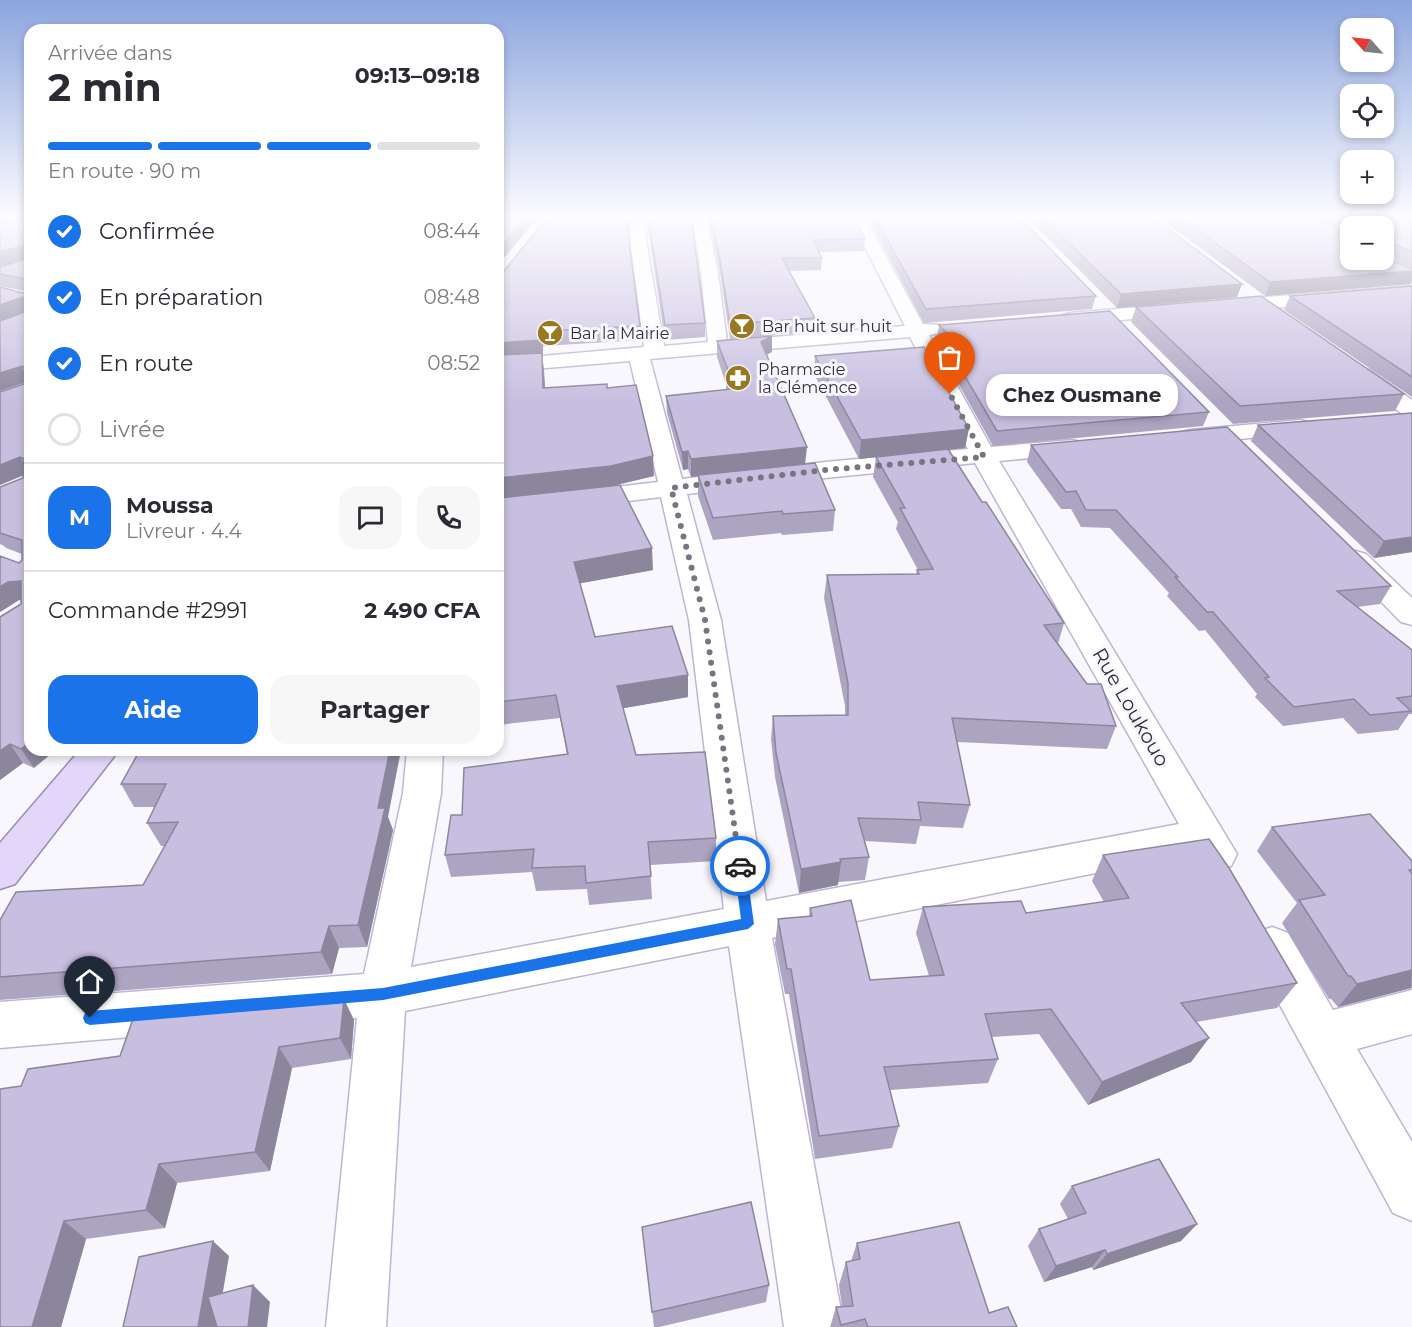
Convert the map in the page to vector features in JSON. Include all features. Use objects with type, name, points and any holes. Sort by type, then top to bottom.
[{"type":"main road","points":[[0,872],[96,756]]},
{"type":"street","points":[[641,278],[646,353],[671,488],[705,620],[748,924],[814,1327]]},
{"type":"street","points":[[711,278],[713,325],[719,347]]},
{"type":"street","name":"Rue Loukouo","points":[[888,278],[984,457],[1236,885]]},
{"type":"street","points":[[1240,289],[1278,317]]},
{"type":"street","points":[[1054,320],[1120,324],[1197,309],[1412,291]]},
{"type":"street","points":[[1096,299],[1120,324]]},
{"type":"street","points":[[504,365],[950,328]]},
{"type":"street","points":[[1345,364],[1412,410]]},
{"type":"street","points":[[1169,438],[1321,426]]},
{"type":"street","points":[[504,507],[825,470],[984,457],[1100,444]]},
{"type":"street","points":[[1344,549],[1412,615]]},
{"type":"street","points":[[356,1327],[383,994],[422,794],[424,756]]},
{"type":"street","points":[[0,1025],[383,994],[1206,835]]},
{"type":"street","points":[[1253,915],[1324,1035],[1412,1194]]},
{"type":"street","points":[[1324,1035],[1412,1012]]},
{"type":"building","points":[[504,278],[634,278],[640,326],[541,331],[542,340],[504,343]]},
{"type":"building","points":[[658,278],[699,278],[705,323],[665,325]]},
{"type":"building","points":[[723,278],[793,278],[815,318],[730,324]]},
{"type":"building","points":[[909,278],[1078,278],[1096,296],[926,309]]},
{"type":"building","points":[[1105,278],[1234,278],[1242,284],[1121,294]]},
{"type":"building","points":[[1264,278],[1323,278],[1270,282]]},
{"type":"building","points":[[1412,286],[1412,377],[1290,296]]},
{"type":"building","points":[[0,287],[23,293],[24,298],[0,305]]},
{"type":"building","points":[[1261,296],[1404,394],[1240,406],[1136,307]]},
{"type":"building","points":[[1110,311],[1209,412],[997,431],[945,342],[956,342],[939,325]]},
{"type":"building","points":[[24,312],[24,367],[0,373],[0,321]]},
{"type":"building","points":[[772,336],[761,342],[807,447],[691,459],[688,451],[682,452],[666,396],[732,389],[726,379],[731,378],[717,341]]},
{"type":"building","points":[[924,347],[969,429],[861,440],[815,356]]},
{"type":"building","points":[[542,353],[543,388],[607,384],[607,388],[636,385],[653,456],[611,466],[504,477],[504,355]]},
{"type":"building","points":[[24,384],[24,459],[20,457],[0,465],[0,392]]},
{"type":"building","points":[[1412,413],[1412,537],[1384,541],[1258,425]]},
{"type":"building","points":[[1227,427],[1391,586],[1337,591],[1412,650],[1412,696],[1397,698],[1411,711],[1370,715],[1354,699],[1294,707],[1265,678],[1269,677],[1213,612],[1207,612],[1116,510],[1086,510],[1076,491],[1066,492],[1031,445]]},
{"type":"building","points":[[948,449],[982,502],[986,502],[1064,623],[1044,625],[1087,684],[1101,684],[1116,726],[952,718],[970,805],[918,802],[921,820],[858,818],[869,857],[840,859],[841,862],[801,869],[776,753],[773,716],[848,715],[848,683],[827,575],[919,574],[917,570],[933,569],[900,508],[905,508],[876,457]]},
{"type":"building","points":[[24,459],[24,747],[21,749],[10,744],[0,751],[0,617],[21,604],[21,581],[8,582],[0,587],[0,556],[19,563],[22,560],[22,540],[0,533],[0,487],[23,478]]},
{"type":"building","points":[[815,463],[835,510],[783,514],[782,511],[713,518],[698,475]]},
{"type":"building","points":[[620,485],[652,548],[574,562],[595,637],[672,626],[688,675],[617,686],[636,755],[705,752],[716,838],[648,842],[651,876],[586,883],[585,866],[532,868],[534,849],[445,855],[451,815],[462,815],[464,768],[568,754],[556,695],[504,701],[504,497]]},
{"type":"building","points":[[137,756],[389,756],[378,808],[385,808],[358,925],[329,926],[321,952],[0,977],[0,920],[16,892],[143,885],[178,822],[147,823],[166,784],[121,784]]},
{"type":"building","points":[[1370,814],[1412,861],[1412,870],[1409,870],[1412,874],[1412,970],[1357,984],[1351,976],[1348,976],[1299,900],[1325,895],[1272,827]]},
{"type":"building","points":[[1209,839],[1229,868],[1297,983],[1181,1003],[1209,1038],[1102,1082],[1051,1009],[985,1014],[998,1059],[884,1067],[899,1126],[819,1136],[791,969],[787,969],[778,919],[812,916],[810,908],[851,900],[870,980],[944,975],[923,907],[1021,901],[1026,913],[1129,898],[1103,855]]},
{"type":"building","points":[[344,999],[340,1038],[279,1047],[255,1152],[159,1164],[146,1210],[64,1221],[32,1327],[0,1327],[0,1089],[21,1086],[28,1069],[120,1056],[134,1016]]},
{"type":"building","points":[[1159,1159],[1197,1224],[1107,1254],[1105,1250],[1056,1266],[1039,1229],[1086,1213],[1072,1186]]},
{"type":"building","points":[[751,1202],[769,1285],[652,1312],[642,1227]]},
{"type":"building","points":[[959,1222],[989,1313],[1008,1307],[1017,1327],[868,1327],[865,1319],[841,1325],[836,1307],[853,1306],[846,1262],[860,1259],[857,1243]]},
{"type":"building","points":[[213,1241],[198,1327],[123,1327],[139,1257]]},
{"type":"building","points":[[253,1285],[248,1327],[217,1327],[208,1297]]},
{"type":"way so far","points":[[740,866],[705,620],[671,488],[825,470],[984,457],[950,394]]},
{"type":"place","name":"Bar huit sur huit","points":[[742,326]]},
{"type":"place","name":"Bar la Mairie","points":[[550,333]]},
{"type":"place","name":"Pharmacie la Clémence","points":[[738,378]]},
{"type":"place","name":"Chez Ousmane","points":[[950,394]]},
{"type":"route","points":[[90,1018],[383,994],[748,924],[740,866]]}]
